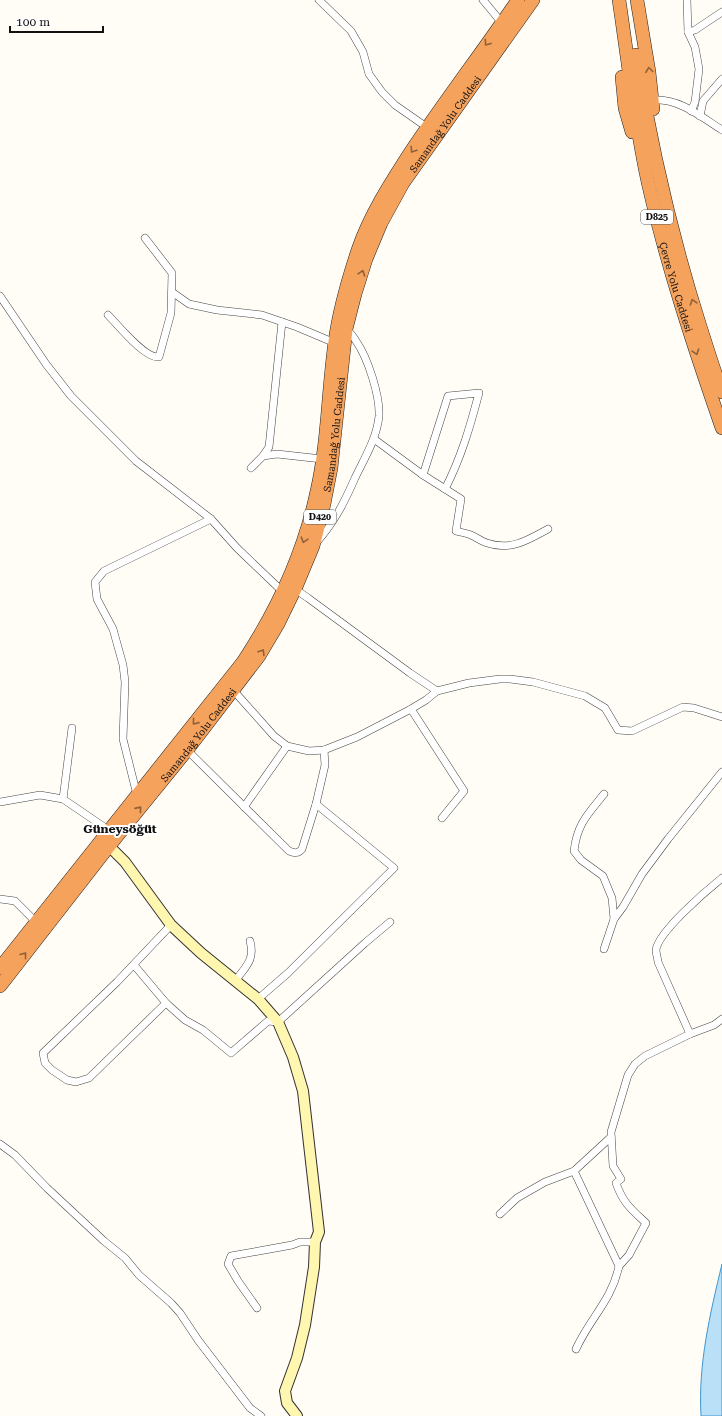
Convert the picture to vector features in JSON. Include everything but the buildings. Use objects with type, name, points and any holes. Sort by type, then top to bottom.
[{"type":"highway","name":"Samandağ Yolu Caddesi","points":[[0,986],[260,656],[278,624],[310,521],[318,490],[338,322],[347,285],[359,248],[375,212],[393,179],[518,0]]},
{"type":"highway","name":"Samandağ Yolu Caddesi","points":[[0,968],[243,662],[289,591],[313,546],[331,468],[346,329],[354,294],[381,223],[403,183],[533,0]]},
{"type":"highway","points":[[611,0],[625,108],[640,161],[654,180]]},
{"type":"highway","name":"Çevre Yolu Caddesi","points":[[619,0],[631,83],[654,180],[676,289],[722,428]]},
{"type":"highway","name":"Çevre Yolu Caddesi","points":[[627,0],[645,110],[654,180],[670,222],[688,288],[722,392]]},
{"type":"highway","points":[[637,0],[649,72],[660,160],[654,180]]},
{"type":"street","points":[[319,0],[351,32],[363,52],[370,74],[382,92],[395,105],[428,128]]},
{"type":"street","points":[[483,0],[502,23]]},
{"type":"street","points":[[686,0],[688,32],[695,47],[699,69],[695,102],[691,111]]},
{"type":"street","points":[[688,32],[695,30],[722,12]]},
{"type":"street","points":[[700,116],[703,100],[722,79]]},
{"type":"street","points":[[652,100],[678,103],[722,130]]},
{"type":"street","points":[[108,315],[144,351],[156,358],[159,357],[171,313],[172,273],[145,238]]},
{"type":"street","points":[[172,292],[189,304],[217,310],[262,315],[335,343]]},
{"type":"street","points":[[0,296],[46,364],[71,396],[136,461],[211,519],[237,548],[289,591],[308,598],[437,691]]},
{"type":"street","points":[[251,468],[263,456],[269,447],[282,322]]},
{"type":"street","points":[[313,546],[337,517],[374,439],[379,417],[378,399],[370,371],[357,342],[346,329]]},
{"type":"street","points":[[423,475],[448,396],[478,393],[468,433],[445,489]]},
{"type":"street","points":[[374,439],[423,475],[461,499],[456,531],[471,535],[487,543],[498,546],[510,546],[524,542],[548,528]]},
{"type":"street","points":[[263,456],[277,454],[322,459]]},
{"type":"street","points":[[137,795],[123,739],[125,682],[123,665],[113,628],[97,599],[95,582],[104,571],[211,519]]},
{"type":"street","points":[[233,690],[274,736],[287,746],[309,751],[324,750],[357,737],[411,709],[437,691],[469,683],[500,679],[533,682],[585,696],[605,708],[618,730],[632,731],[684,707],[694,708],[722,717]]},
{"type":"street","points":[[411,709],[464,791],[442,818]]},
{"type":"street","points":[[63,799],[72,728]]},
{"type":"street","points":[[244,807],[287,746]]},
{"type":"street","points":[[187,750],[289,851],[298,853],[302,849],[316,804],[325,765],[324,750]]},
{"type":"street","points":[[604,949],[614,919],[623,907],[642,874],[722,772]]},
{"type":"street","points":[[0,802],[40,794],[63,799],[110,830]]},
{"type":"street","points":[[604,794],[580,825],[576,836],[574,851],[581,860],[603,876],[612,898],[614,919]]},
{"type":"street","points":[[258,999],[288,972],[394,868],[316,804]]},
{"type":"street","points":[[109,846],[125,862],[171,925],[201,953],[258,999],[278,1022],[294,1058],[303,1091],[319,1232],[315,1242],[314,1267],[305,1325],[297,1358],[285,1391],[287,1404],[297,1416]]},
{"type":"street","points":[[690,1034],[658,962],[656,950],[660,941],[670,928],[698,898],[722,878]]},
{"type":"street","points":[[0,899],[15,901],[37,923]]},
{"type":"street","points":[[134,965],[166,1003],[185,1020],[203,1030],[231,1053],[268,1021],[278,1022],[390,922]]},
{"type":"street","points":[[166,1003],[89,1078],[76,1082],[67,1080],[52,1070],[45,1063],[44,1053],[134,965],[171,925]]},
{"type":"street","points":[[236,980],[250,961],[252,950],[250,941]]},
{"type":"street","points":[[576,1349],[583,1335],[604,1304],[616,1279],[619,1266],[629,1255],[646,1223],[631,1210],[621,1197],[616,1183],[621,1179],[613,1166],[611,1132],[628,1075],[635,1064],[645,1056],[690,1034],[714,1025],[722,1019]]},
{"type":"street","points":[[500,1214],[517,1198],[544,1182],[574,1171],[611,1137]]},
{"type":"street","points":[[0,1144],[15,1155],[47,1188],[104,1241],[125,1258],[139,1275],[172,1303],[250,1408],[261,1416]]},
{"type":"street","points":[[574,1171],[619,1266]]},
{"type":"street","points":[[257,1308],[228,1264],[231,1256],[292,1245],[300,1242],[315,1242]]},
{"type":"water","points":[[722,1264],[722,1416],[701,1416],[701,1377],[703,1358],[709,1320]]},
{"type":"district","name":"Güneysöğüt","points":[[120,829]]}]
